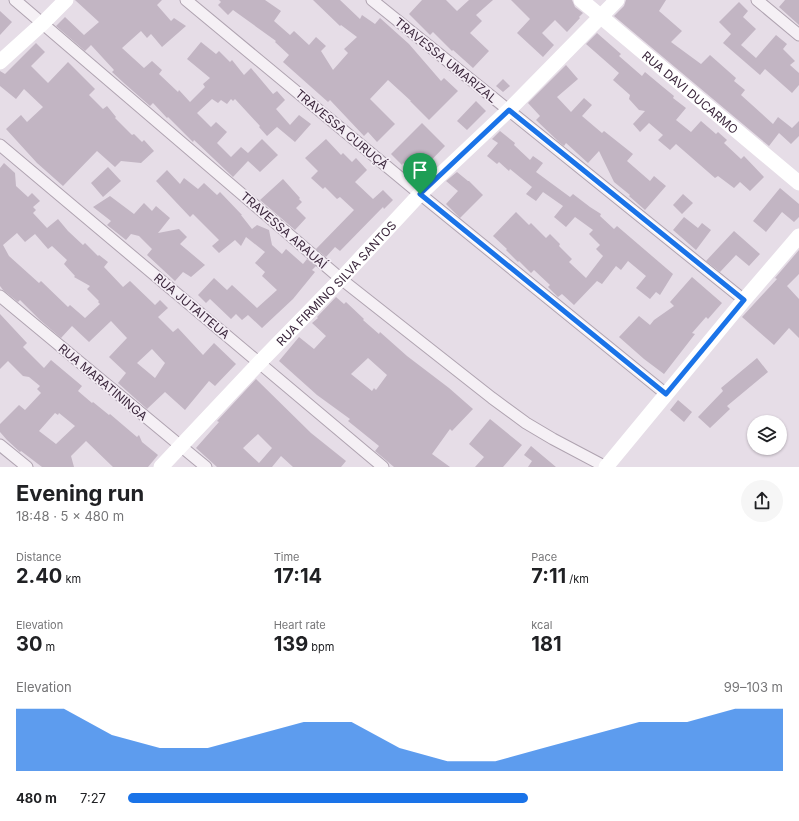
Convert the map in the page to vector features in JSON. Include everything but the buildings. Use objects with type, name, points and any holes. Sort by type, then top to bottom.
[{"type":"street","name":"TRAVESSA ARAUAÍ","points":[[15,0],[342,279],[492,398],[514,415],[553,439],[606,467]]},
{"type":"street","points":[[0,62],[66,0]]},
{"type":"street","name":"TRAVESSA CURUÇÁ","points":[[186,0],[420,194],[666,394]]},
{"type":"street","name":"TRAVESSA UMARIZAL","points":[[372,0],[744,300]]},
{"type":"street","name":"RUA DAVI DUCARMO","points":[[582,0],[799,184]]},
{"type":"street","name":"RUA FIRMINO SILVA SANTOS","points":[[161,467],[260,362],[342,279],[420,194],[509,110],[617,0]]},
{"type":"street","points":[[757,0],[799,35]]},
{"type":"street","name":"RUA JUTAITEUA","points":[[0,145],[384,467]]},
{"type":"street","points":[[606,467],[799,236]]},
{"type":"street","name":"RUA MARATININGA","points":[[0,296],[206,467]]},
{"type":"street","points":[[0,445],[27,467]]},
{"type":"route","points":[[509,110],[744,300],[666,394],[420,194],[509,110]]}]
